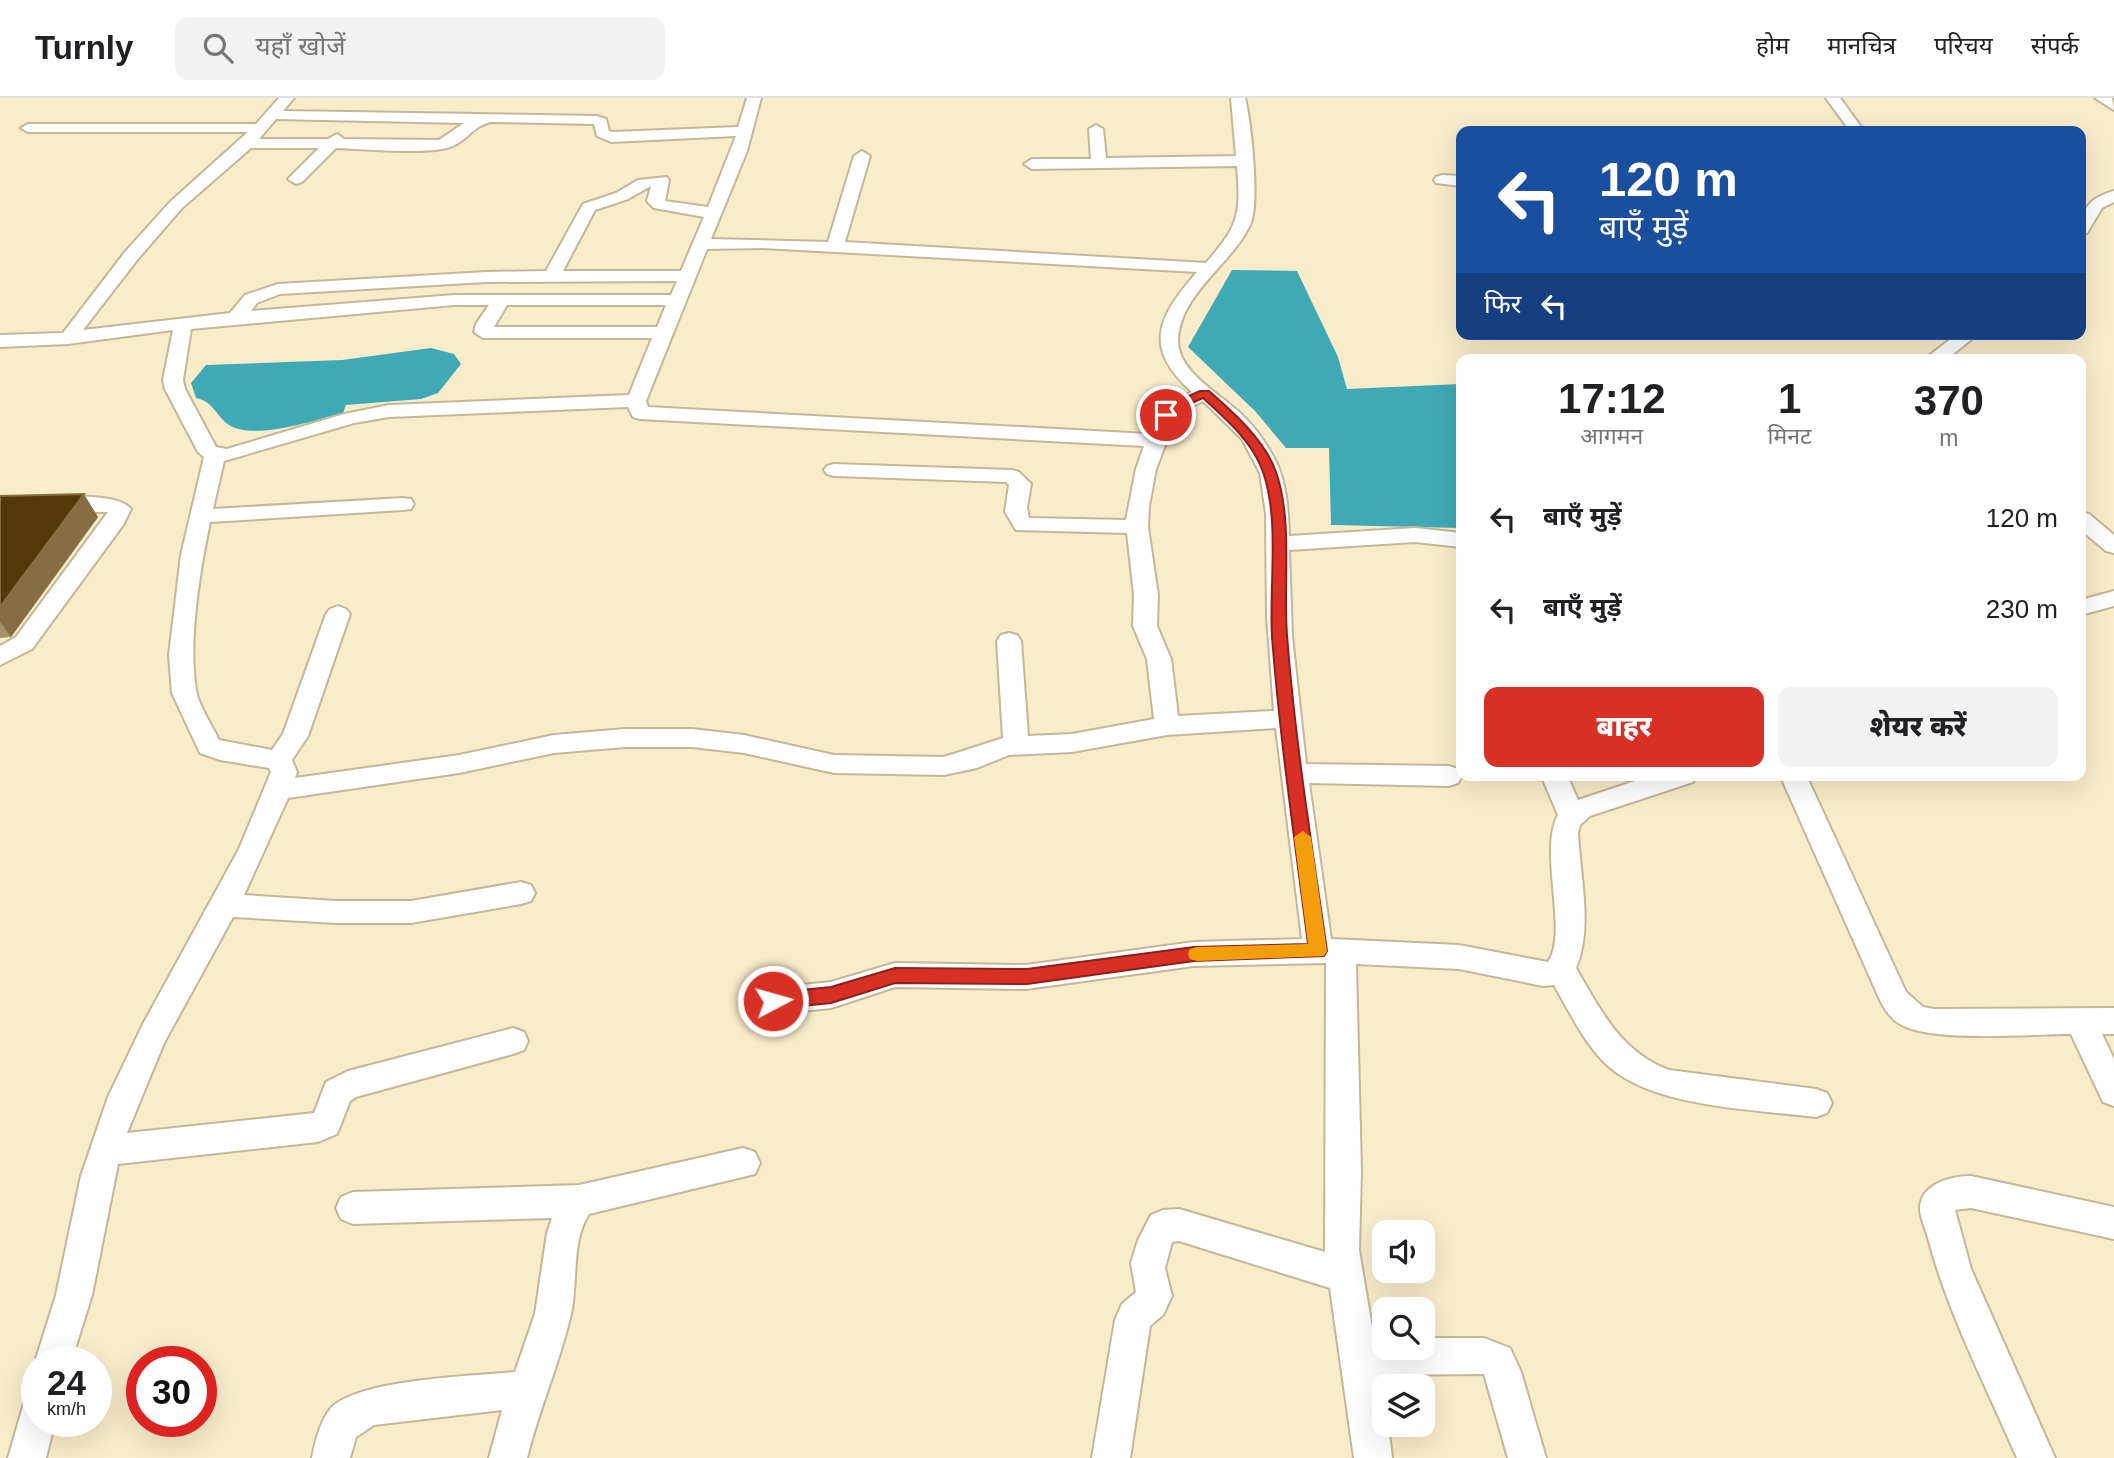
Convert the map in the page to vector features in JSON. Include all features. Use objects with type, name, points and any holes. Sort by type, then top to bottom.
[{"type":"street","points":[[68,338],[131,256],[176,205],[247,143],[287,98]]},
{"type":"street","points":[[296,179],[331,144],[369,98]]},
{"type":"street","points":[[754,98],[743,121],[739,151],[636,401],[640,413],[1157,441]]},
{"type":"street","points":[[1238,98],[1243,114],[1244,161],[1250,192],[1243,223],[1227,251],[1177,313],[1168,340],[1174,362],[1240,425],[1269,470],[1276,502],[1279,633],[1287,719],[1294,774],[1330,953],[1344,1171],[1344,1275],[1373,1442],[1373,1458]]},
{"type":"street","points":[[1833,98],[1853,126]]},
{"type":"street","points":[[2102,98],[2114,106]]},
{"type":"street","points":[[271,116],[578,119],[601,122],[619,119]]},
{"type":"street","points":[[374,145],[399,116]]},
{"type":"street","points":[[247,143],[447,145],[457,139],[476,119]]},
{"type":"street","points":[[601,122],[602,133],[611,136],[743,121]]},
{"type":"street","points":[[28,128],[258,128]]},
{"type":"street","points":[[1096,129],[1099,163]]},
{"type":"street","points":[[835,247],[862,156]]},
{"type":"street","points":[[1032,164],[1244,161]]},
{"type":"street","points":[[552,276],[584,212],[589,207],[622,196],[644,183],[661,180],[655,204],[712,213]]},
{"type":"street","points":[[1442,180],[1456,181]]},
{"type":"street","points":[[2086,218],[2101,202],[2114,197]]},
{"type":"street","points":[[701,244],[763,243],[1211,268]]},
{"type":"street","points":[[236,318],[251,299],[265,292],[468,277],[687,276]]},
{"type":"street","points":[[454,300],[468,277]]},
{"type":"street","points":[[0,341],[68,338],[164,325],[454,300],[677,300]]},
{"type":"street","points":[[502,300],[485,324],[483,332],[663,333]]},
{"type":"street","points":[[183,325],[173,372],[175,389],[208,453],[215,455],[228,455],[351,418],[388,411],[428,407],[636,401]]},
{"type":"street","points":[[1941,354],[1961,340]]},
{"type":"street","points":[[1167,726],[1158,659],[1146,626],[1146,595],[1137,527],[1138,506],[1146,469],[1168,411],[1204,393]]},
{"type":"street","points":[[925,471],[937,429]]},
{"type":"street","points":[[215,455],[192,555],[181,655],[184,693],[209,746],[220,751],[279,760]]},
{"type":"street","points":[[834,470],[1003,475],[1017,479],[1020,484],[1015,515],[1024,525],[1137,527]]},
{"type":"street","points":[[0,504],[108,503],[120,509],[115,520],[24,643],[0,657]]},
{"type":"street","points":[[201,516],[403,504]]},
{"type":"street","points":[[2086,523],[2114,546]]},
{"type":"street","points":[[1278,544],[1415,535],[1456,539]]},
{"type":"street","points":[[2086,606],[2114,598]]},
{"type":"street","points":[[279,760],[295,736],[338,614]]},
{"type":"street","points":[[1009,641],[1016,744]]},
{"type":"street","points":[[278,790],[459,764],[554,744],[625,738],[744,744],[846,765],[944,766],[968,761],[1016,744],[1072,743],[1167,726],[1287,719]]},
{"type":"street","points":[[58,1346],[76,1286],[79,1257],[106,1150],[135,1073],[224,905],[278,790],[284,772],[279,760]]},
{"type":"street","points":[[1294,774],[1449,776]]},
{"type":"street","points":[[1557,781],[1571,815]]},
{"type":"street","points":[[773,1001],[831,995],[895,975],[1027,977],[1194,954],[1330,953],[1459,957],[1542,974],[1553,973],[1561,968],[1566,960],[1568,916],[1565,824],[1571,815],[1581,809],[1666,781]]},
{"type":"street","points":[[1796,781],[1895,1000],[1903,1011],[1917,1020],[1934,1023],[2114,1021]]},
{"type":"street","points":[[224,905],[336,912],[411,912],[521,893]]},
{"type":"street","points":[[1561,968],[1615,1055],[1651,1079],[1668,1084],[1816,1103]]},
{"type":"street","points":[[2081,1023],[2114,1092]]},
{"type":"street","points":[[106,1150],[318,1127],[326,1124],[337,1092],[348,1085],[513,1041]]},
{"type":"street","points":[[353,1208],[579,1202],[596,1195],[743,1163]]},
{"type":"street","points":[[2036,1458],[1954,1270],[1937,1207],[1943,1198],[1955,1191],[1971,1192],[2114,1223]]},
{"type":"street","points":[[508,1458],[527,1389],[553,1314],[564,1233],[570,1214],[579,1202]]},
{"type":"street","points":[[1111,1458],[1133,1320],[1136,1313],[1151,1303],[1154,1296],[1148,1269],[1163,1226],[1178,1225],[1344,1275]]},
{"type":"street","points":[[1358,1357],[1484,1356],[1497,1361],[1503,1372],[1527,1458]]},
{"type":"street","points":[[331,1458],[341,1424],[351,1413],[374,1406],[527,1389]]},
{"type":"street","points":[[27,1458],[32,1437]]},
{"type":"water","points":[[1232,270],[1297,271],[1338,357],[1347,389],[1456,384],[1456,528],[1331,525],[1329,448],[1286,448],[1255,411],[1188,347]]},
{"type":"water","points":[[431,348],[454,354],[461,364],[438,393],[421,399],[346,405],[343,413],[269,430],[254,431],[229,425],[210,405],[196,398],[191,383],[206,365],[342,360]]},
{"type":"building","points":[[84,494],[0,607],[0,496]]},
{"type":"slow traffic","points":[[1197,954],[1318,951],[1303,837]]},
{"type":"route","points":[[773,1001],[831,995],[895,975],[1027,977],[1194,954],[1318,951],[1287,719],[1279,633],[1276,502],[1269,470],[1240,425],[1204,393],[1174,406],[1166,415]]}]
